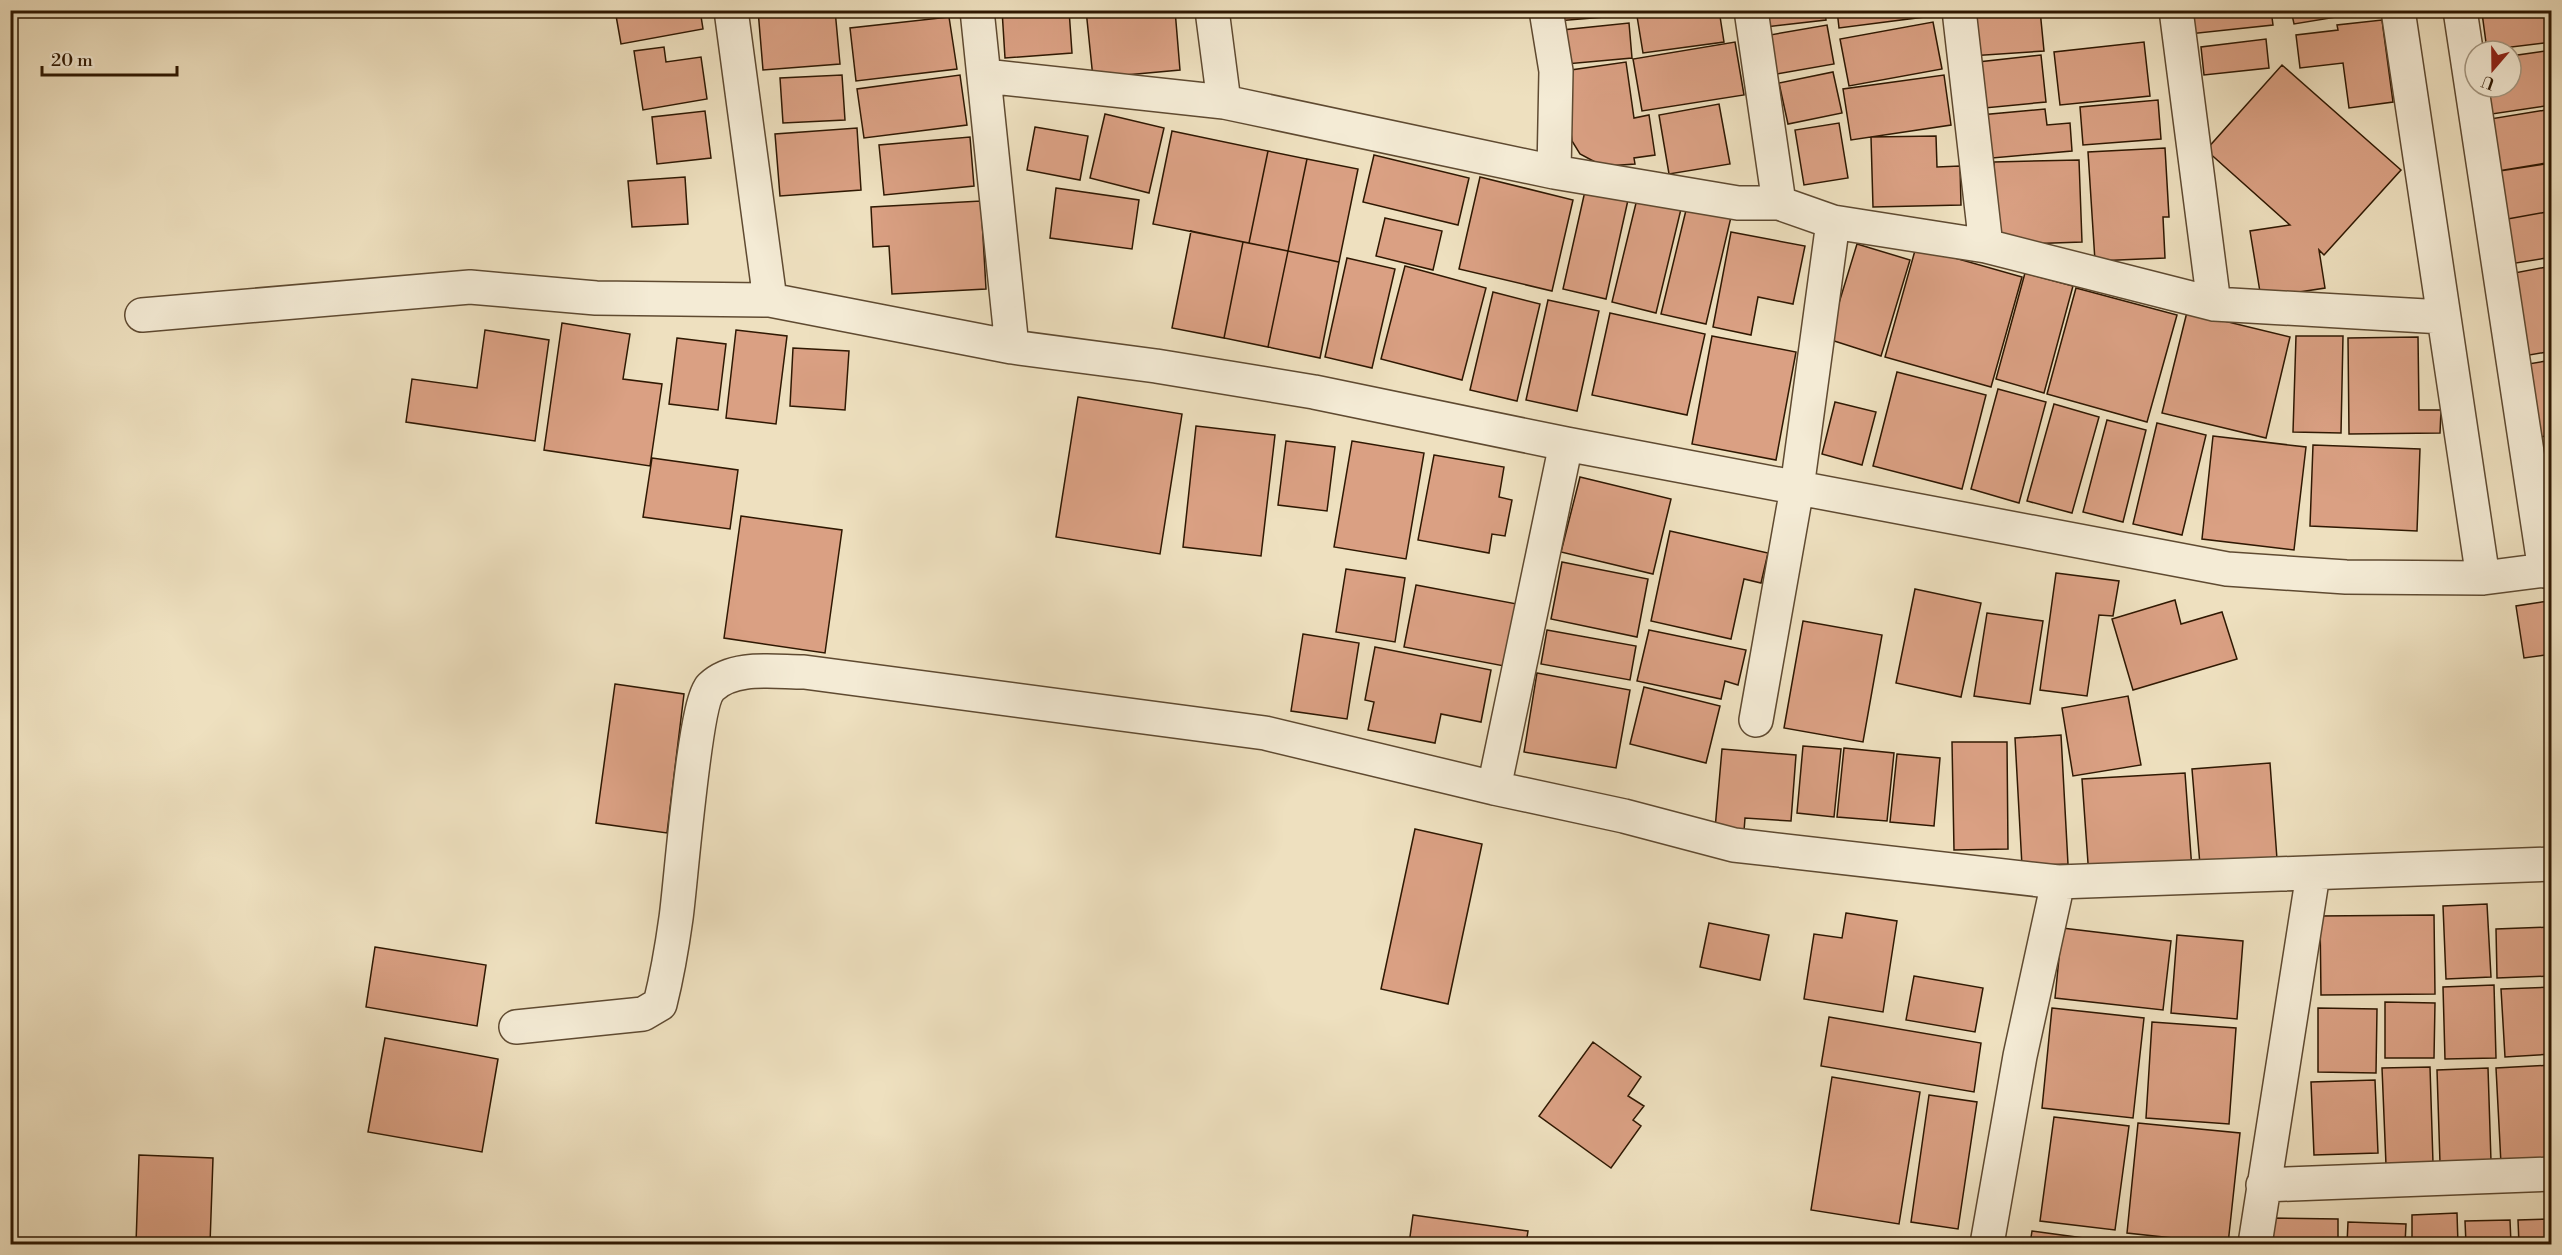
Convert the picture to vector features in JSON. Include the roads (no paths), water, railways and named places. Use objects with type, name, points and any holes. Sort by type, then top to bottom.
[{"type":"street","points":[[731,10],[770,300]]},
{"type":"street","points":[[977,10],[1012,346]]},
{"type":"street","points":[[1212,10],[1224,102]]},
{"type":"street","points":[[1546,10],[1556,70],[1554,172]]},
{"type":"street","points":[[1751,10],[1779,203]]},
{"type":"street","points":[[1959,10],[1986,246]]},
{"type":"street","points":[[2176,10],[2214,304]]},
{"type":"street","points":[[2398,10],[2483,578]]},
{"type":"street","points":[[142,315],[470,287],[596,298],[770,300],[1012,346],[1156,366],[1314,392],[1566,444],[2227,569],[2346,578],[2483,578],[2548,570],[2460,10]]},
{"type":"street","points":[[985,76],[1224,102],[1554,172],[1738,203],[1779,203],[1833,222],[1986,246],[2214,304],[2443,317]]},
{"type":"street","points":[[1756,720],[1797,488],[1833,222]]},
{"type":"street","points":[[1494,788],[1566,444]]},
{"type":"street","points":[[516,1027],[643,1014],[660,1004],[676,919],[692,768],[701,715],[708,689],[721,679],[746,672],[804,672],[1265,733],[1494,788],[1624,816],[1734,845],[2058,882],[2552,864]]},
{"type":"street","points":[[2255,1245],[2313,874]]},
{"type":"street","points":[[1987,1245],[2020,1056],[2058,882]]},
{"type":"street","points":[[2263,1185],[2552,1174]]}]
